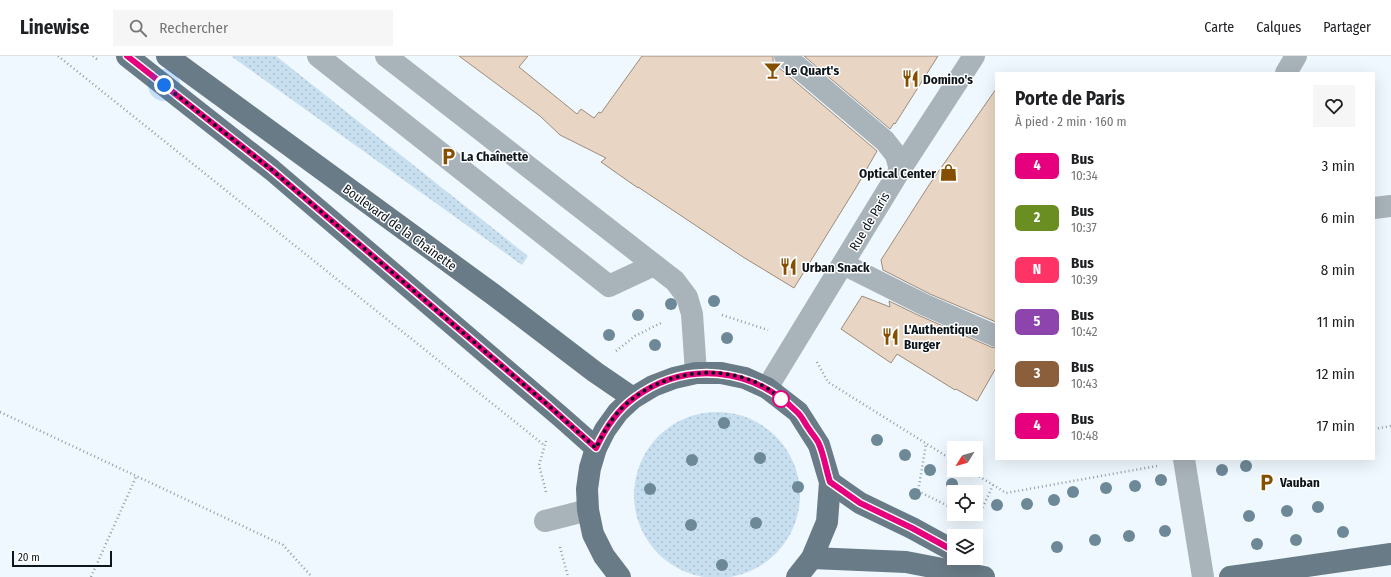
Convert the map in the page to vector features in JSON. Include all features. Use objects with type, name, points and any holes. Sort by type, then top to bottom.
[{"type":"main road","points":[[127,56],[272,170],[596,448]]},
{"type":"main road","name":"Boulevard de la Chaînette","points":[[167,56],[494,295],[595,372],[633,398]]},
{"type":"main road","points":[[618,576],[604,556],[593,534],[588,510],[587,489],[590,468],[596,448],[605,430],[618,412],[633,398],[653,386],[674,378],[696,373],[721,373],[745,378],[767,388],[798,412],[819,445],[830,482],[827,522],[812,558],[797,577]]},
{"type":"main road","points":[[830,482],[860,503],[912,528],[947,547]]},
{"type":"main road","points":[[1230,577],[1391,554]]},
{"type":"main road","points":[[812,558],[906,562],[984,577]]},
{"type":"main road","points":[[979,565],[1001,577]]},
{"type":"street","points":[[318,56],[609,286],[654,265]]},
{"type":"street","points":[[386,56],[676,282],[687,297],[692,314],[696,373]]},
{"type":"street","points":[[784,56],[885,141],[896,155],[900,170]]},
{"type":"street","name":"Rue de Paris","points":[[767,388],[918,141],[974,56]]},
{"type":"street","points":[[1287,72],[1296,56]]},
{"type":"street","points":[[885,141],[903,143],[918,141]]},
{"type":"street","points":[[1375,208],[1391,206]]},
{"type":"street","points":[[843,264],[925,305],[995,336]]},
{"type":"street","points":[[1184,460],[1202,577]]},
{"type":"street","points":[[545,521],[588,510]]},
{"type":"path","points":[[58,56],[544,445]]},
{"type":"path","points":[[715,313],[770,331]]},
{"type":"path","points":[[613,353],[635,336],[664,322]]},
{"type":"path","points":[[815,359],[828,382],[947,457]]},
{"type":"path","points":[[0,412],[283,545],[312,577]]},
{"type":"path","points":[[1375,429],[1391,426]]},
{"type":"path","points":[[916,504],[926,444]]},
{"type":"path","points":[[980,477],[1006,493],[1184,460]]},
{"type":"path","points":[[91,577],[136,477]]},
{"type":"path","points":[[983,507],[993,485]]},
{"type":"path","points":[[918,491],[947,506]]},
{"type":"shaded area","points":[[231,56],[276,56],[528,256],[522,265]]},
{"type":"shaded area","points":[[709,412],[725,412],[749,418],[776,436],[794,463],[800,487],[800,503],[794,527],[776,554],[749,572],[725,578],[709,578],[685,572],[664,559],[653,548],[640,527],[634,503],[634,487],[640,463],[653,442],[664,431],[685,418]]},
{"type":"building","points":[[459,56],[528,56],[519,67],[577,114],[581,109],[594,118],[599,112],[601,113],[642,56],[773,56],[773,61],[777,66],[877,151],[794,288],[743,257],[638,188],[601,162],[606,158],[560,135],[540,116]]},
{"type":"building","points":[[804,56],[938,56],[895,124],[894,123],[890,129]]},
{"type":"building","points":[[995,90],[995,322],[930,294],[883,270],[881,260],[929,185]]},
{"type":"building","points":[[862,296],[890,307],[889,301],[920,316],[995,348],[995,370],[977,401],[956,389],[955,390],[897,354],[891,363],[841,329]]},
{"type":"bus line","name":"4","points":[[127,56],[272,170],[549,406],[596,448],[605,430],[618,412],[633,398],[653,386],[674,378],[696,373],[721,373],[745,378],[767,388],[798,412],[819,445],[830,482],[860,503],[912,528],[947,547]]},
{"type":"place","name":"Le Quart's","points":[[772,70]]},
{"type":"place","name":"Domino's","points":[[910,79]]},
{"type":"place","name":"La Chaînette","points":[[448,156]]},
{"type":"place","name":"Optical Center","points":[[949,173]]},
{"type":"place","name":"Urban Snack","points":[[789,267]]},
{"type":"place","name":"L'Authentique Burger","points":[[891,336]]},
{"type":"place","name":"Vauban","points":[[1267,482]]},
{"type":"route","points":[[164,85],[272,170],[549,406],[596,448],[605,430],[618,412],[633,398],[653,386],[674,378],[696,373],[721,373],[745,378],[767,388],[781,399]]}]
